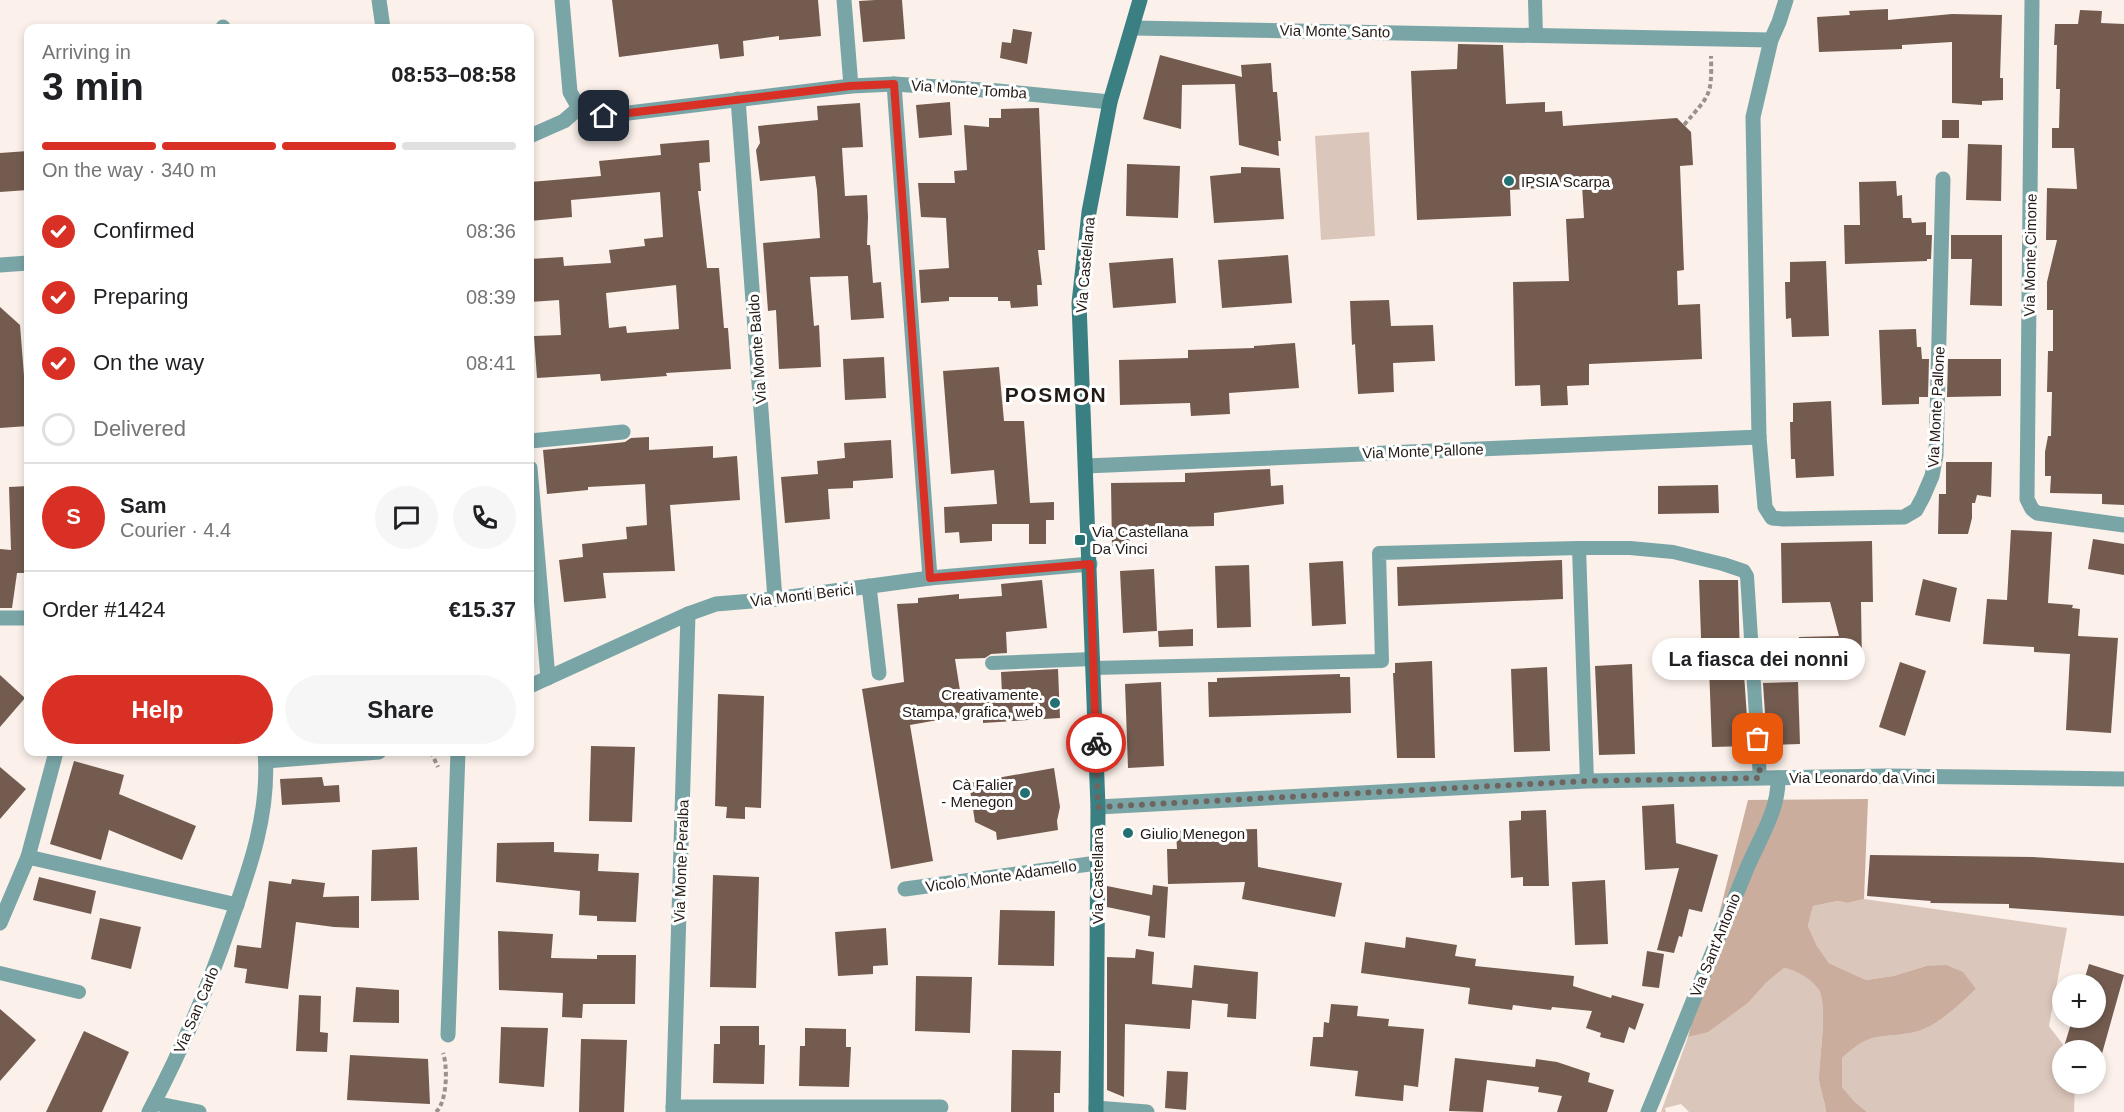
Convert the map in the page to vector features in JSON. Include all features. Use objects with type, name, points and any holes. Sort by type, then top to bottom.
[{"type":"main road","name":"Via Castellana","points":[[1096,1110],[1098,807],[1079,303],[1089,212],[1110,102],[1140,0]]},
{"type":"street","points":[[379,0],[382,24]]},
{"type":"street","points":[[534,134],[564,121],[579,108],[570,92],[562,0]]},
{"type":"street","points":[[844,0],[850,86]]},
{"type":"street","name":"Via Monte Pallone","points":[[1786,0],[1771,40],[1753,117],[1760,437],[1765,507],[1772,518],[1904,517],[1916,510],[1932,476],[1936,455],[1943,179]]},
{"type":"street","name":"Via Monte Cimone","points":[[2032,0],[2027,499],[2037,513],[2124,525]]},
{"type":"street","name":"Via Monte Santo","points":[[1133,28],[1771,40]]},
{"type":"street","points":[[894,84],[930,578]]},
{"type":"street","name":"Via Monte Tomba","points":[[579,108],[591,114],[604,116],[850,86],[894,84],[998,90],[1110,102]]},
{"type":"street","name":"Via Monte Baldo","points":[[738,99],[775,599]]},
{"type":"street","points":[[0,266],[24,263]]},
{"type":"street","points":[[534,441],[622,432]]},
{"type":"street","name":"Via Monte Pallone","points":[[1086,466],[1760,437]]},
{"type":"street","points":[[534,515],[548,678]]},
{"type":"street","name":"Via Monti Berici","points":[[534,684],[688,614],[716,604],[775,599],[930,578],[1090,564]]},
{"type":"street","points":[[869,586],[879,673]]},
{"type":"street","name":"Via Monte Peralba","points":[[688,614],[673,1110],[941,1107]]},
{"type":"street","points":[[0,618],[24,618]]},
{"type":"street","points":[[0,923],[28,857],[55,756]]},
{"type":"street","name":"Via San Carlo","points":[[151,1107],[170,1071],[216,964],[253,860],[266,791],[265,756]]},
{"type":"street","points":[[448,1035],[458,756]]},
{"type":"street","name":"Via Leonardo da Vinci","points":[[1098,807],[1587,781],[1887,776],[2124,779]]},
{"type":"street","name":"Via Sant'Antonio","points":[[1647,1112],[1746,869],[1771,814],[1778,790],[1778,778]]},
{"type":"street","points":[[28,857],[237,905]]},
{"type":"street","name":"Vicolo Monte Adamello","points":[[905,889],[1097,862]]},
{"type":"street","points":[[151,1107],[199,1112]]},
{"type":"street","points":[[1096,1110],[1147,1112]]},
{"type":"lane","points":[[1535,0],[1536,34]]},
{"type":"lane","points":[[1579,548],[1587,781]]},
{"type":"lane","points":[[992,663],[1382,661],[1379,553],[1579,548],[1630,548],[1673,552],[1730,566],[1744,571],[1747,576],[1760,778]]},
{"type":"lane","points":[[0,973],[79,992]]},
{"type":"path","points":[[1684,125],[1708,97],[1712,87],[1711,40]]},
{"type":"shaded area","points":[[1369,132],[1375,236],[1321,240],[1315,136]]},
{"type":"shaded area","points":[[1868,799],[1864,899],[1813,906],[1808,926],[1817,946],[1829,963],[1866,980],[1893,976],[1926,966],[1946,965],[1963,972],[1976,989],[1931,1026],[1912,1033],[1869,1039],[1849,1052],[1842,1058],[1842,1087],[1867,1112],[1826,1112],[1819,1080],[1823,1020],[1822,998],[1816,986],[1799,973],[1784,968],[1748,1003],[1708,1032],[1688,1037],[1748,800]]},
{"type":"shaded area","points":[[1864,899],[2067,928],[2059,974],[2052,974],[2052,1010],[2049,1026],[2060,1040],[2052,1040],[2052,1094],[2075,1094],[2074,1112],[1867,1112],[1855,1102],[1842,1087],[1842,1058],[1869,1039],[1912,1033],[1931,1026],[1976,989],[1926,966],[1893,976],[1866,980],[1829,963],[1817,946],[1808,926],[1813,906],[1838,901],[1848,903]]},
{"type":"shaded area","points":[[1784,968],[1808,979],[1819,990],[1822,998],[1823,1020],[1819,1080],[1826,1112],[1689,1112],[1681,1104],[1665,1108],[1666,1112],[1661,1112],[1688,1037],[1708,1031],[1748,1003]]},
{"type":"building","points":[[612,0],[818,0],[821,36],[779,40],[779,36],[743,41],[744,56],[720,59],[718,44],[619,57]]},
{"type":"building","points":[[902,0],[905,39],[863,42],[859,1]]},
{"type":"building","points":[[1888,9],[1888,20],[1952,14],[2002,15],[2000,78],[2003,78],[2003,100],[1982,101],[1982,105],[1952,103],[1952,42],[1902,45],[1902,49],[1819,52],[1817,17],[1850,15],[1849,11]]},
{"type":"building","points":[[2080,10],[2102,11],[2101,23],[2124,24],[2124,505],[2102,504],[2102,494],[2050,493],[2051,476],[2045,476],[2045,452],[2048,436],[2051,436],[2052,392],[2047,392],[2048,351],[2053,351],[2053,310],[2047,310],[2047,282],[2057,240],[2046,240],[2047,188],[2077,189],[2074,148],[2052,148],[2052,128],[2059,128],[2060,89],[2056,89],[2055,24],[2078,24]]},
{"type":"building","points":[[1013,29],[1032,32],[1027,64],[1000,58],[1002,42],[1011,43]]},
{"type":"building","points":[[1458,44],[1503,45],[1506,104],[1545,102],[1545,112],[1562,111],[1563,126],[1677,118],[1691,132],[1693,165],[1680,166],[1684,270],[1677,271],[1678,305],[1700,304],[1702,359],[1589,364],[1589,385],[1567,386],[1568,405],[1541,406],[1540,385],[1515,386],[1513,282],[1569,281],[1566,219],[1584,218],[1582,185],[1510,190],[1511,216],[1417,220],[1411,71],[1457,69]]},
{"type":"building","points":[[1160,55],[1242,77],[1241,65],[1271,63],[1273,92],[1277,92],[1281,141],[1278,141],[1279,156],[1239,145],[1235,84],[1182,85],[1181,129],[1143,119]]},
{"type":"building","points":[[950,102],[952,135],[919,138],[916,105]]},
{"type":"building","points":[[860,103],[863,147],[842,148],[845,196],[867,195],[867,245],[870,245],[873,283],[881,282],[884,318],[851,320],[848,276],[810,277],[814,326],[819,325],[821,367],[779,369],[776,310],[768,311],[763,243],[820,238],[817,190],[815,176],[760,181],[756,150],[760,143],[758,126],[818,120],[817,106]]},
{"type":"building","points":[[1039,108],[1045,250],[1038,250],[1042,285],[1037,285],[1038,306],[1011,308],[1010,301],[998,301],[998,297],[949,297],[949,301],[921,303],[919,270],[949,268],[946,218],[921,217],[918,183],[955,183],[954,171],[967,170],[964,125],[989,127],[989,118],[1001,118],[1001,109]]},
{"type":"building","points":[[1942,120],[1959,120],[1959,138],[1942,138]]},
{"type":"building","points":[[709,140],[710,162],[699,163],[701,191],[698,191],[707,268],[719,268],[724,328],[728,328],[731,369],[666,373],[667,376],[601,381],[600,374],[537,378],[534,336],[561,335],[559,300],[534,302],[534,259],[563,257],[564,266],[611,263],[609,250],[645,246],[644,239],[663,237],[660,192],[571,200],[572,217],[534,221],[534,182],[601,176],[599,161],[661,155],[660,144]],"holes":[[[676,285],[679,329],[627,333],[626,326],[609,328],[606,293]]]},
{"type":"building","points":[[1968,144],[2002,145],[2001,201],[1966,200]]},
{"type":"building","points":[[24,151],[24,190],[0,192],[0,153]]},
{"type":"building","points":[[1127,164],[1180,166],[1178,218],[1126,216]]},
{"type":"building","points":[[1241,167],[1280,168],[1284,219],[1214,223],[1210,176],[1241,173]]},
{"type":"building","points":[[1896,181],[1897,196],[1902,195],[1903,218],[1911,218],[1912,223],[1926,222],[1926,235],[1932,235],[1931,259],[1845,264],[1844,225],[1860,225],[1859,182]]},
{"type":"building","points":[[1951,235],[2002,235],[2002,306],[1970,305],[1972,259],[1951,259]]},
{"type":"building","points":[[1288,255],[1292,303],[1222,308],[1218,260]]},
{"type":"building","points":[[1173,258],[1176,303],[1113,308],[1109,263]]},
{"type":"building","points":[[1826,261],[1829,336],[1792,337],[1791,318],[1786,319],[1785,282],[1790,282],[1790,262]]},
{"type":"building","points":[[1389,300],[1391,326],[1433,325],[1435,361],[1393,363],[1394,392],[1358,394],[1350,301]]},
{"type":"building","points":[[0,307],[20,325],[24,376],[24,426],[0,428]]},
{"type":"building","points":[[1916,329],[1917,347],[1921,347],[1922,359],[1929,359],[1928,397],[1919,397],[1919,404],[1882,405],[1879,330]]},
{"type":"building","points":[[1295,343],[1299,388],[1229,393],[1230,414],[1191,416],[1190,403],[1120,405],[1119,360],[1188,358],[1188,350],[1254,348],[1254,346]]},
{"type":"building","points":[[884,357],[886,398],[845,400],[843,359]]},
{"type":"building","points":[[1948,359],[2001,359],[2001,396],[1947,397]]},
{"type":"building","points":[[999,367],[1004,421],[1024,421],[1030,503],[1054,502],[1054,520],[1046,520],[1046,544],[1029,544],[1029,524],[992,524],[992,541],[960,543],[959,532],[945,533],[944,507],[997,504],[994,470],[951,474],[943,371]]},
{"type":"building","points":[[1831,401],[1834,476],[1796,478],[1795,459],[1791,459],[1790,422],[1793,422],[1793,403]]},
{"type":"building","points":[[649,437],[649,450],[713,446],[713,458],[737,456],[740,500],[670,505],[675,571],[603,573],[606,598],[564,602],[559,560],[583,557],[582,544],[627,539],[626,527],[647,525],[645,484],[588,487],[588,490],[547,494],[543,450],[625,442],[631,438]]},
{"type":"building","points":[[891,440],[893,478],[853,481],[853,488],[828,489],[830,519],[785,523],[781,477],[818,474],[817,461],[845,458],[844,443]]},
{"type":"building","points":[[1946,462],[1992,462],[1991,497],[1977,495],[1975,503],[1972,503],[1972,518],[1968,534],[1938,534],[1939,494],[1946,494]]},
{"type":"building","points":[[1270,469],[1271,486],[1283,485],[1284,504],[1214,513],[1214,526],[1129,528],[1130,545],[1112,546],[1111,483],[1185,482],[1185,473]]},
{"type":"building","points":[[1718,485],[1719,513],[1658,514],[1658,486]]},
{"type":"building","points":[[24,486],[24,573],[17,573],[12,608],[0,608],[0,549],[11,550],[9,487]]},
{"type":"building","points":[[2011,530],[2052,532],[2048,603],[2073,605],[2072,608],[2080,609],[2078,636],[2118,638],[2111,733],[2066,730],[2070,654],[2034,652],[2034,647],[1983,644],[1987,599],[2007,600]]},
{"type":"building","points":[[2093,539],[2124,544],[2124,575],[2088,569]]},
{"type":"building","points":[[1872,541],[1873,602],[1861,602],[1862,665],[1800,667],[1799,637],[1839,636],[1830,602],[1782,603],[1781,543]]},
{"type":"building","points":[[1562,560],[1563,599],[1398,606],[1397,567]]},
{"type":"building","points":[[1343,561],[1346,624],[1312,626],[1309,563]]},
{"type":"building","points":[[1249,565],[1251,627],[1217,628],[1215,566]]},
{"type":"building","points":[[1154,569],[1157,631],[1123,633],[1120,571]]},
{"type":"building","points":[[1923,579],[1957,588],[1950,622],[1915,615]]},
{"type":"building","points":[[1042,580],[1047,628],[1006,632],[1007,653],[991,654],[985,658],[955,659],[961,697],[1002,695],[1001,672],[1058,669],[1060,718],[983,723],[983,712],[910,725],[933,861],[891,869],[862,689],[904,682],[897,604],[918,603],[918,598],[959,594],[959,599],[1002,596],[1001,584]]},
{"type":"building","points":[[1699,580],[1738,580],[1740,660],[1743,660],[1749,746],[1712,747],[1709,666],[1702,666]]},
{"type":"building","points":[[1193,629],[1193,646],[1159,647],[1158,631]]},
{"type":"building","points":[[1432,661],[1435,758],[1397,758],[1393,673],[1395,673],[1395,663]]},
{"type":"building","points":[[1900,662],[1926,671],[1905,736],[1879,727]]},
{"type":"building","points":[[1632,664],[1635,754],[1599,755],[1595,666]]},
{"type":"building","points":[[1547,667],[1550,751],[1514,752],[1511,669]]},
{"type":"building","points":[[1340,674],[1340,677],[1350,677],[1351,713],[1209,717],[1208,682],[1217,682],[1217,678]]},
{"type":"building","points":[[0,675],[24,699],[0,727]]},
{"type":"building","points":[[1161,682],[1164,766],[1128,768],[1125,684]]},
{"type":"building","points":[[1798,682],[1800,744],[1767,745],[1763,683]]},
{"type":"building","points":[[718,694],[764,696],[761,808],[745,807],[745,819],[726,818],[727,807],[715,806]]},
{"type":"building","points":[[591,746],[635,747],[632,822],[589,821]]},
{"type":"building","points":[[74,761],[124,775],[119,794],[196,826],[182,860],[109,830],[101,860],[50,844]]},
{"type":"building","points":[[0,767],[26,789],[0,819]]},
{"type":"building","name":"Cà Falier - Menegon","points":[[1054,768],[1060,807],[1058,830],[997,840],[996,832],[975,822],[969,783]]},
{"type":"building","points":[[322,777],[324,786],[339,785],[340,802],[282,805],[280,779]]},
{"type":"building","points":[[1674,804],[1676,843],[1718,855],[1702,912],[1689,909],[1682,937],[1679,936],[1674,953],[1657,950],[1679,868],[1645,870],[1642,806]]},
{"type":"building","points":[[1546,810],[1549,886],[1523,886],[1523,877],[1511,878],[1509,821],[1521,820],[1521,811]]},
{"type":"building","points":[[1257,829],[1258,867],[1342,883],[1335,917],[1242,899],[1245,882],[1168,884],[1167,849],[1177,849],[1176,831]]},
{"type":"building","points":[[554,842],[554,852],[599,854],[598,871],[639,873],[636,922],[597,921],[597,916],[579,915],[580,891],[496,882],[497,843]]},
{"type":"building","points":[[417,847],[419,900],[371,901],[372,850]]},
{"type":"building","points":[[1870,855],[2033,857],[2124,863],[2124,916],[2009,908],[2009,904],[1930,903],[1931,901],[1867,896]]},
{"type":"building","points":[[713,875],[759,877],[756,988],[710,987]]},
{"type":"building","points":[[39,877],[96,891],[91,914],[33,900]]},
{"type":"building","points":[[292,879],[325,883],[323,897],[359,896],[359,928],[296,922],[288,989],[245,983],[247,969],[234,967],[237,945],[261,948],[269,881],[291,884]]},
{"type":"building","points":[[1605,880],[1608,944],[1575,945],[1572,882]]},
{"type":"building","points":[[1153,885],[1168,887],[1165,938],[1148,936],[1150,916],[1107,907],[1107,886],[1152,895]]},
{"type":"building","points":[[1000,910],[1055,911],[1054,966],[998,965]]},
{"type":"building","points":[[100,918],[141,927],[131,969],[91,959]]},
{"type":"building","points":[[886,928],[888,965],[873,966],[873,974],[838,976],[835,932]]},
{"type":"building","points":[[498,931],[553,934],[551,958],[597,959],[597,955],[636,955],[635,1004],[583,1004],[582,1018],[562,1017],[563,993],[499,990]]},
{"type":"building","points":[[1406,937],[1457,945],[1455,956],[1476,959],[1475,966],[1574,976],[1573,986],[1611,998],[1612,995],[1644,1004],[1635,1030],[1629,1027],[1624,1043],[1600,1037],[1601,1033],[1586,1028],[1592,1011],[1552,1007],[1551,1010],[1513,1005],[1512,1010],[1468,1004],[1470,988],[1361,973],[1365,942],[1405,948]]},
{"type":"building","points":[[1136,949],[1154,952],[1152,984],[1192,988],[1194,965],[1258,972],[1256,1019],[1227,1017],[1228,1004],[1192,1000],[1190,1029],[1125,1024],[1124,1097],[1107,1090],[1107,957],[1135,958]]},
{"type":"building","points":[[1647,951],[1664,954],[1659,988],[1642,986]]},
{"type":"building","points":[[2089,964],[2124,975],[2106,1040],[2066,1040],[2070,1028],[2106,1028],[2106,974],[2086,974]]},
{"type":"building","points":[[916,976],[972,977],[970,1033],[915,1031]]},
{"type":"building","points":[[356,987],[399,990],[399,1023],[353,1022]]},
{"type":"building","points":[[299,995],[321,996],[320,1032],[328,1033],[327,1052],[296,1051]]},
{"type":"building","points":[[1331,1004],[1358,1006],[1357,1016],[1389,1019],[1388,1026],[1424,1029],[1418,1087],[1404,1085],[1403,1101],[1355,1096],[1358,1071],[1310,1066],[1313,1037],[1323,1037],[1324,1022],[1329,1023]]},
{"type":"building","points":[[0,1009],[36,1040],[0,1081]]},
{"type":"building","points":[[720,1026],[759,1026],[759,1045],[765,1045],[764,1084],[713,1083],[714,1044],[720,1044]]},
{"type":"building","points":[[501,1027],[548,1028],[544,1087],[499,1083]]},
{"type":"building","points":[[805,1028],[846,1029],[846,1047],[851,1047],[849,1087],[799,1086],[800,1046],[805,1046]]},
{"type":"building","points":[[84,1031],[129,1052],[102,1112],[46,1112]]},
{"type":"building","points":[[581,1039],[627,1040],[624,1112],[579,1112]]},
{"type":"building","points":[[1012,1050],[1061,1051],[1060,1093],[1054,1093],[1054,1112],[1011,1112]]},
{"type":"building","points":[[350,1055],[428,1059],[430,1104],[347,1100]]},
{"type":"building","points":[[1455,1058],[1535,1067],[1536,1059],[1557,1062],[1590,1073],[1588,1082],[1614,1090],[1607,1112],[1557,1112],[1562,1096],[1538,1092],[1539,1087],[1487,1080],[1483,1112],[1449,1111]]},
{"type":"building","points":[[1167,1071],[1188,1072],[1186,1110],[1165,1108]]},
{"type":"way so far","points":[[1096,743],[1098,807],[1587,781],[1760,778],[1758,739]]},
{"type":"place","name":"IPSIA Scarpa","points":[[1509,181]]},
{"type":"place","name":"Via Castellana Da Vinci","points":[[1080,540]]},
{"type":"place","name":"Creativamente. Stampa, grafica, web","points":[[1055,703]]},
{"type":"place","name":"La fiasca dei nonni","points":[[1758,739]]},
{"type":"place","name":"Cà Falier - Menegon","points":[[1025,793]]},
{"type":"place","name":"Giulio Menegon","points":[[1128,833]]},
{"type":"district","name":"POSMON","points":[[1056,394]]},
{"type":"route","points":[[604,116],[850,86],[894,84],[930,578],[1090,564],[1096,743]]}]
